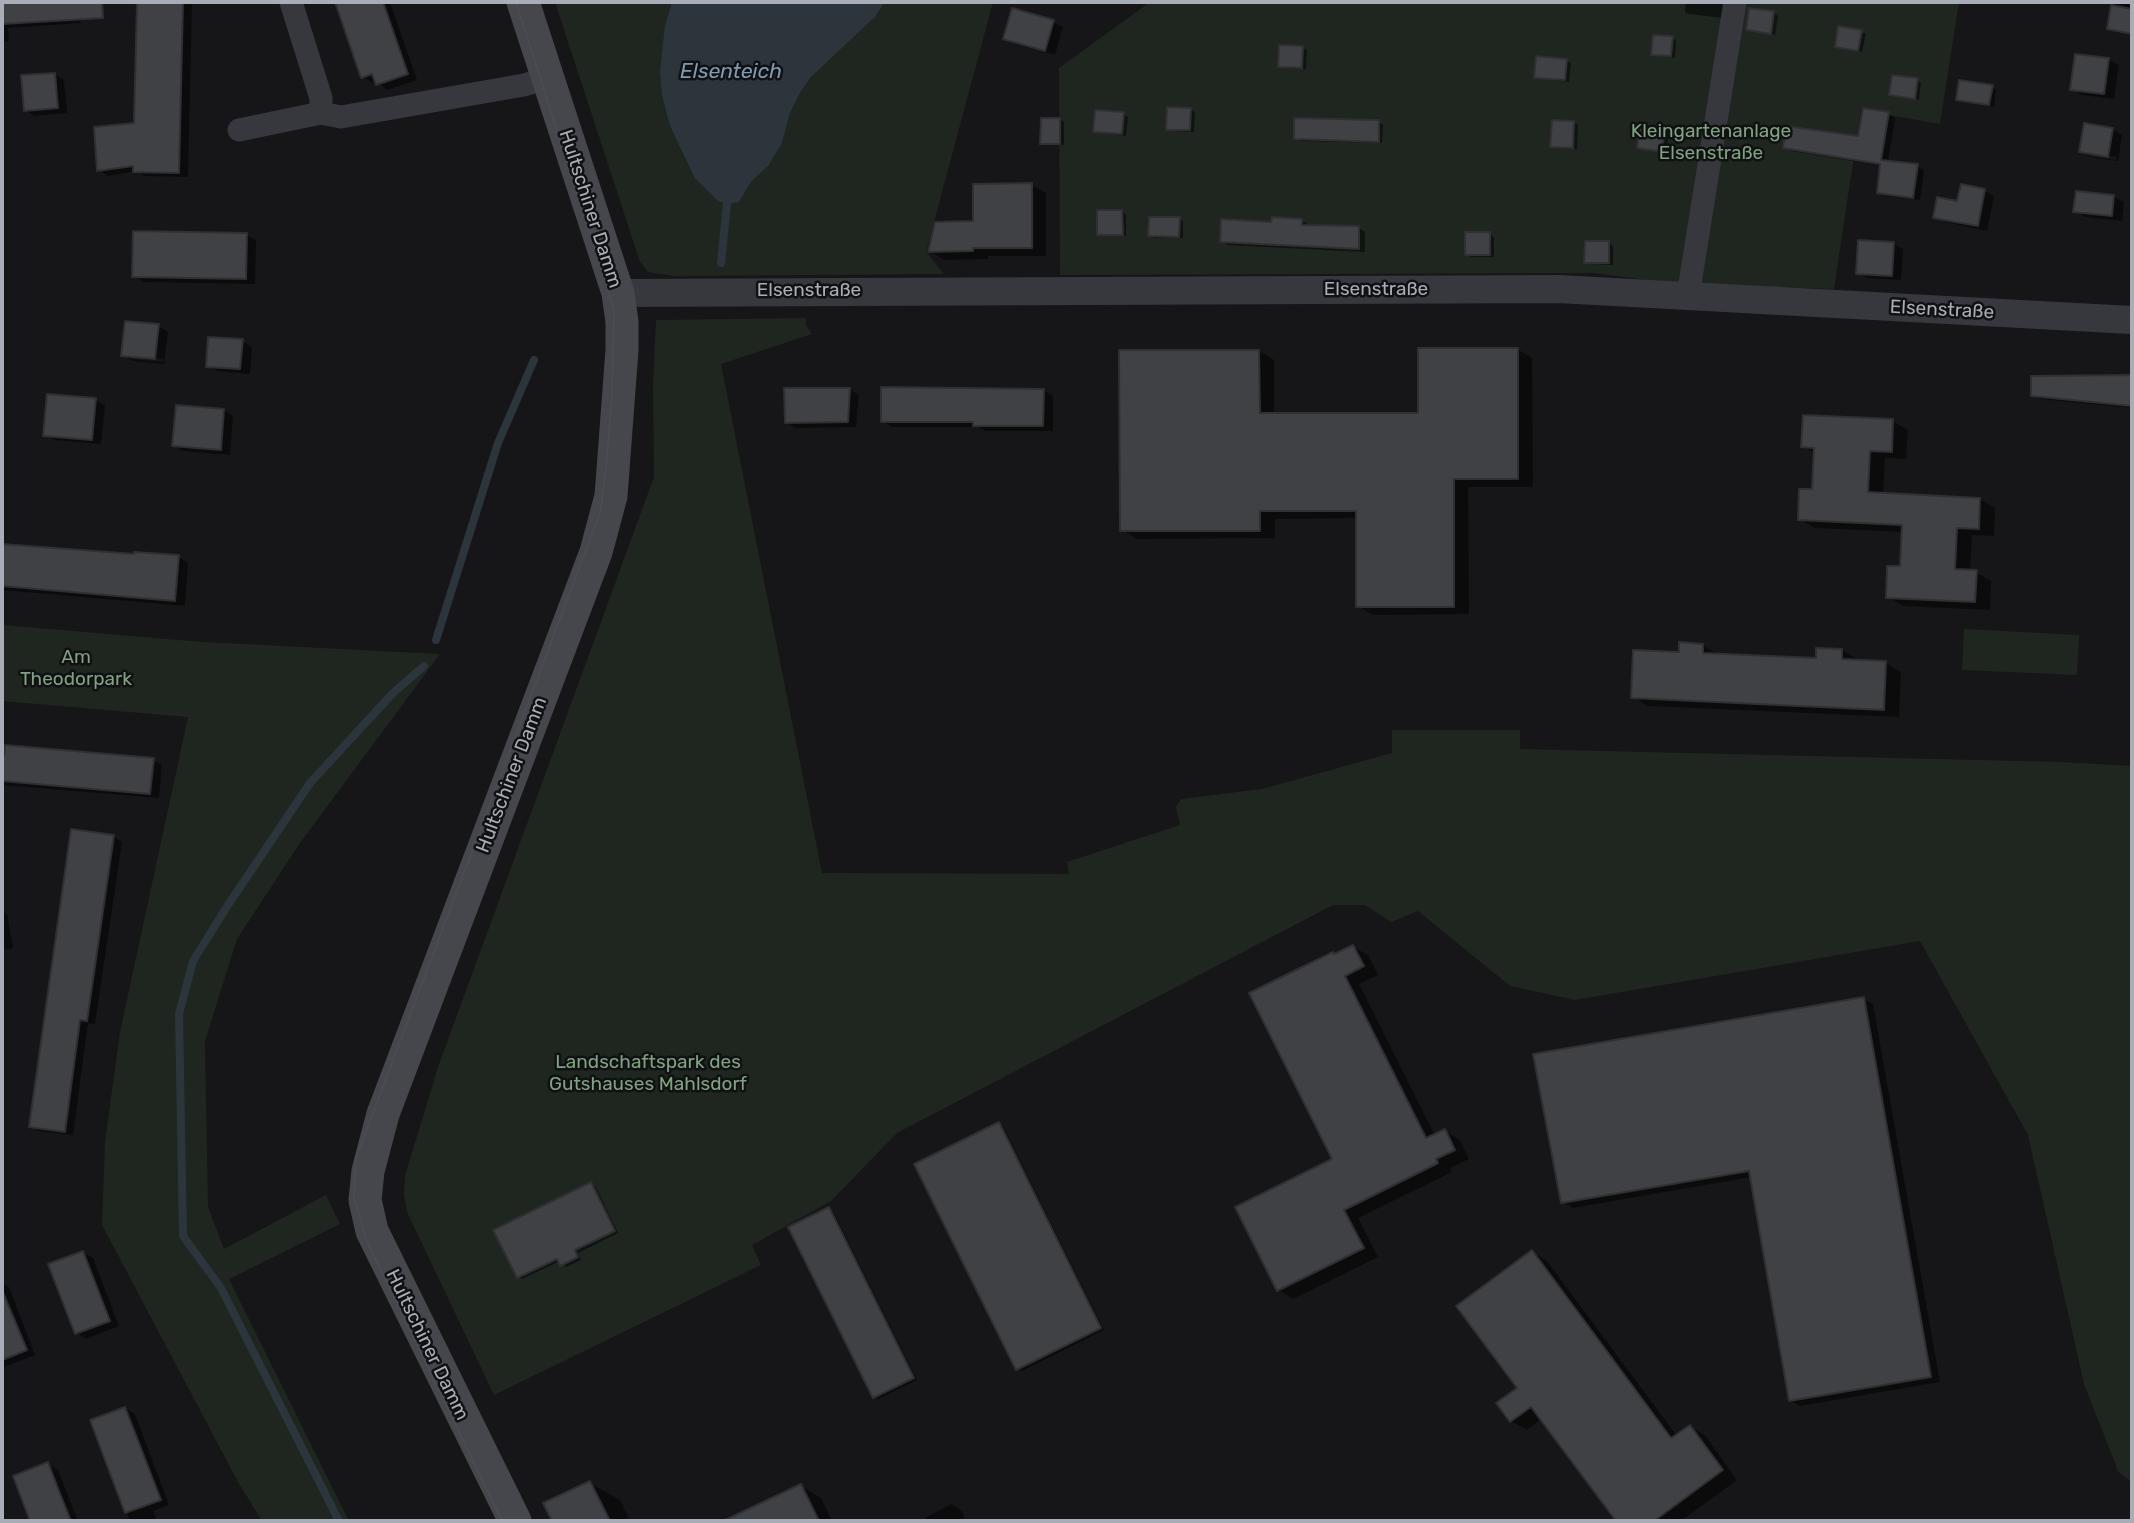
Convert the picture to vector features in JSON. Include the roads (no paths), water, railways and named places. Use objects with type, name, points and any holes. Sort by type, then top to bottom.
[{"type":"main road","name":"Hultschiner Damm","points":[[515,1521],[372,1231],[365,1200],[368,1171],[383,1114],[596,552],[611,496],[622,350],[618,293],[523,2]]},
{"type":"street","points":[[291,2],[321,98],[321,113]]},
{"type":"street","points":[[1688,296],[1735,2]]},
{"type":"street","points":[[239,130],[321,113],[341,117],[524,85],[548,78]]},
{"type":"street","name":"Elsenstraße","points":[[618,293],[1558,289],[2132,320]]},
{"type":"water","name":"Elsenteich","points":[[672,2],[885,2],[875,17],[811,77],[790,113],[782,143],[769,165],[751,182],[739,202],[727,204],[718,201],[694,177],[670,126],[662,95],[660,72],[665,25]]},
{"type":"waterway","points":[[721,263],[727,204]]},
{"type":"waterway","points":[[436,640],[498,443],[534,360]]},
{"type":"waterway","points":[[339,1521],[221,1288],[183,1236],[179,1014],[193,961],[310,783],[394,692],[424,666]]},
{"type":"tram line","points":[[502,1521],[367,1241],[354,1198],[356,1158],[600,513],[606,469],[612,397],[614,309],[516,2]]},
{"type":"park label","name":"Kleingartenanlage Elsenstraße","points":[[1711,143]]},
{"type":"park label","name":"Am Theodorpark","points":[[76,669]]},
{"type":"park label","name":"Landschaftspark des Gutshauses Mahlsdorf","points":[[648,1074]]}]
